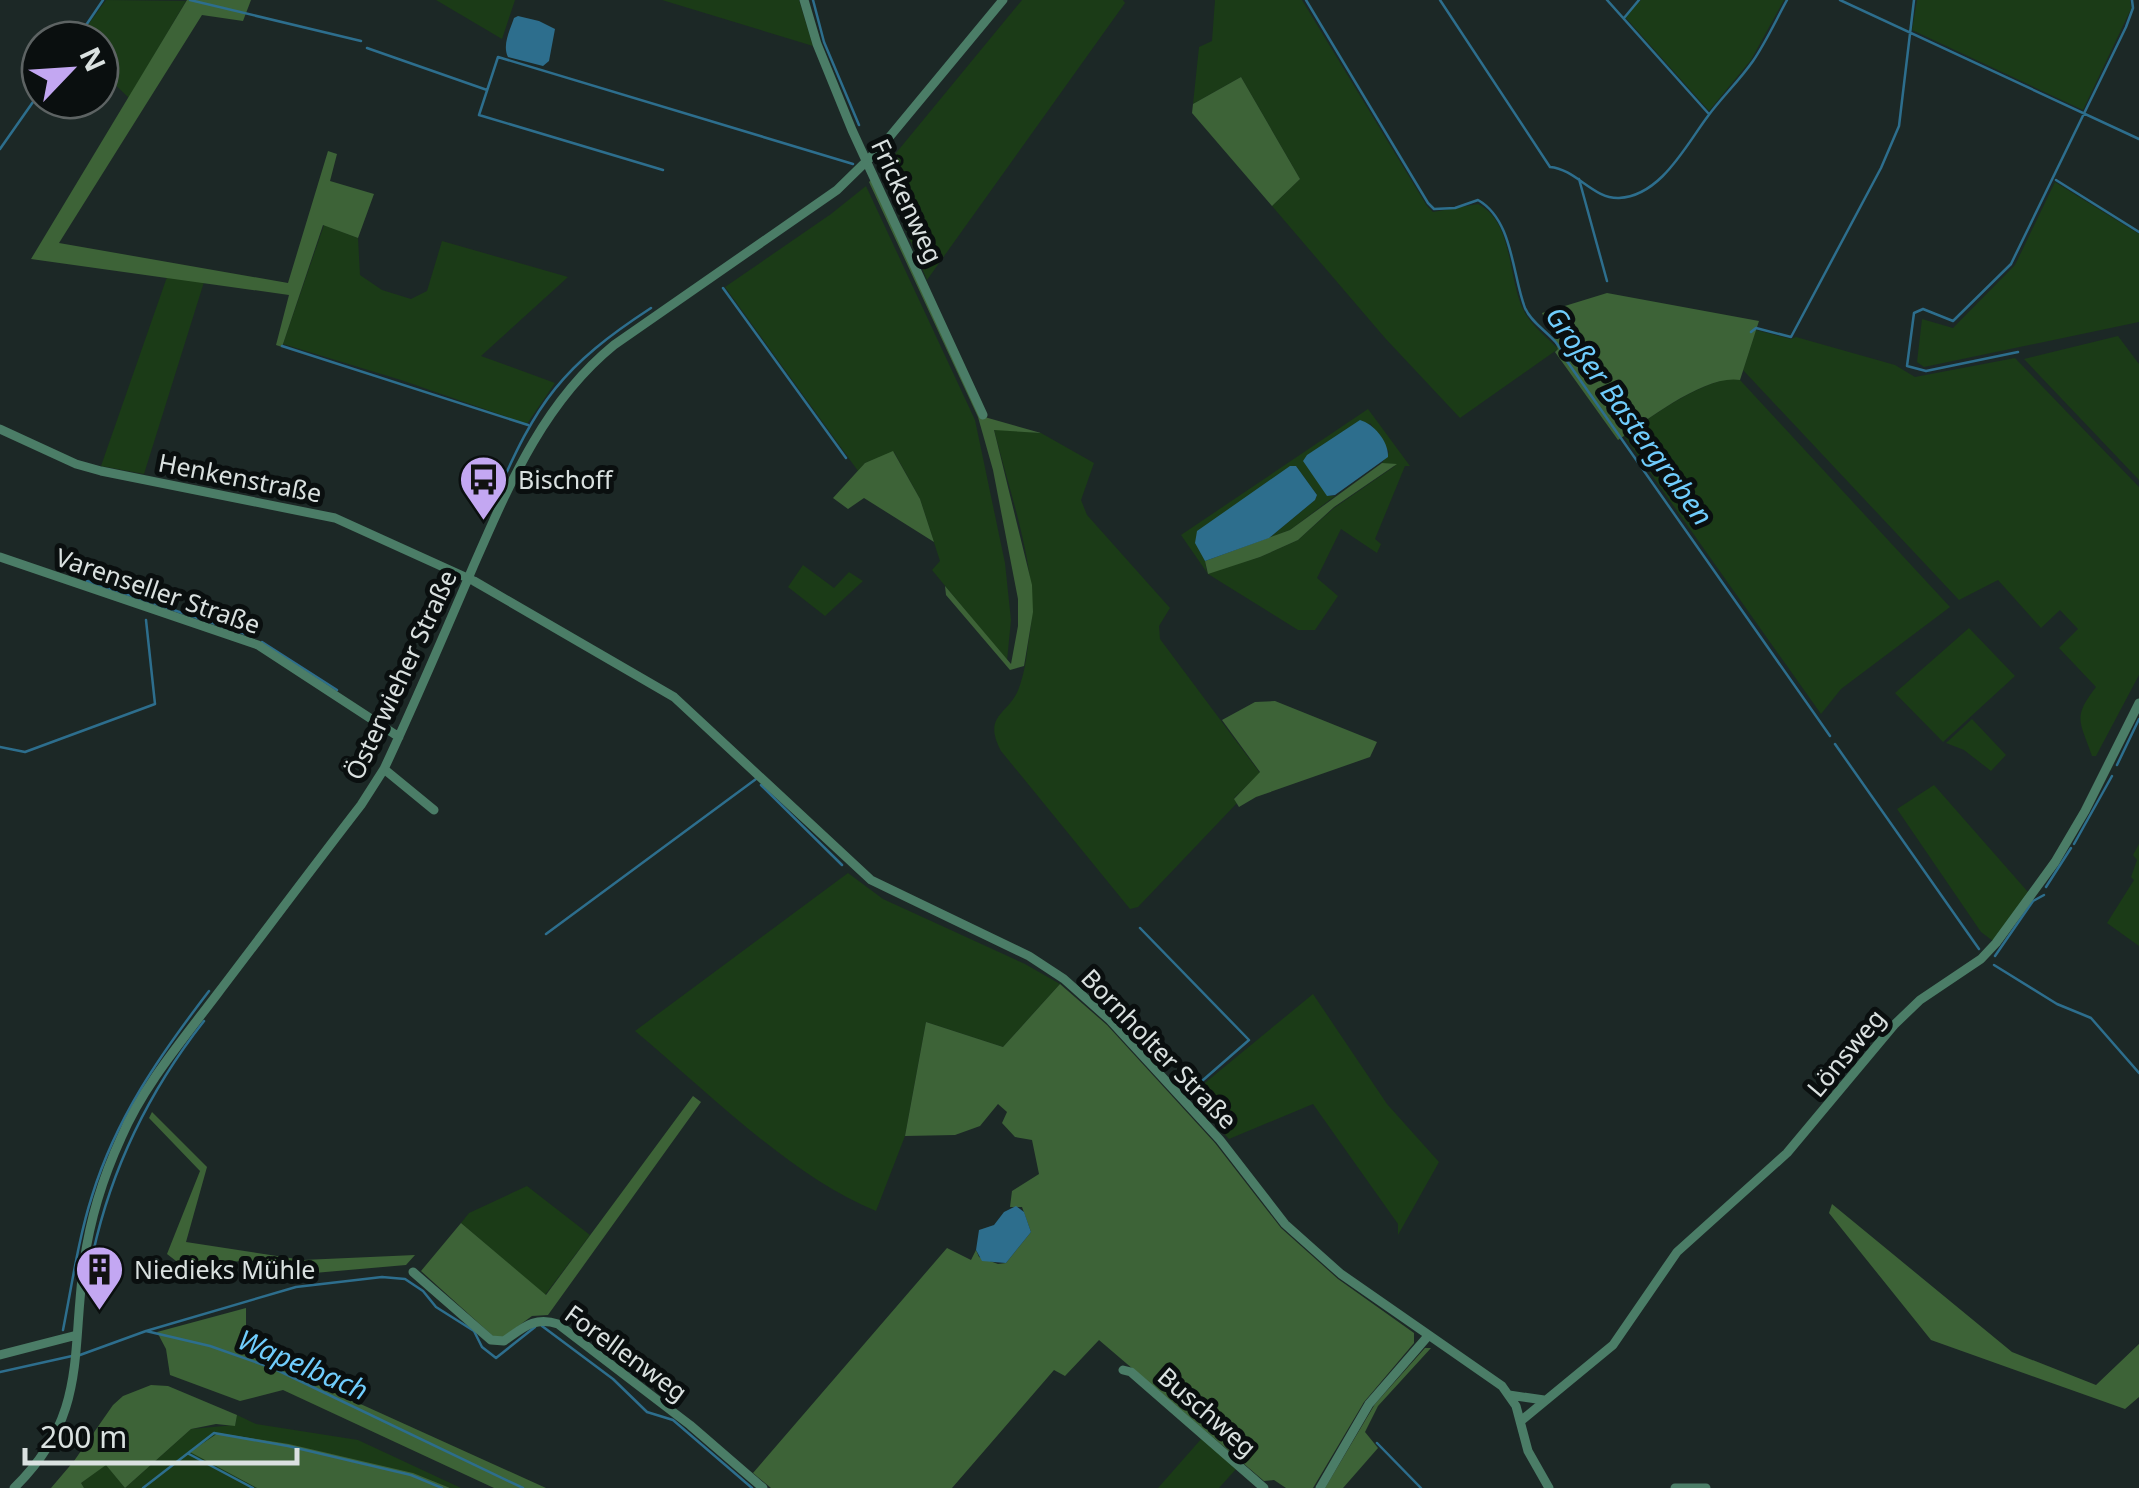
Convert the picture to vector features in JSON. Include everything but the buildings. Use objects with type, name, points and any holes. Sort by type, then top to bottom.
[{"type":"street","name":"Frickenweg","points":[[804,0],[820,50],[867,163],[983,415]]},
{"type":"street","name":"Österwieher Straße","points":[[14,1488],[39,1460],[56,1432],[72,1392],[84,1259],[99,1196],[134,1112],[189,1031],[384,770],[531,442],[584,372],[640,325],[822,202],[867,163],[1003,0]]},
{"type":"street","name":"Henkenstraße","points":[[0,429],[76,464],[101,471],[319,513],[468,578]]},
{"type":"street","name":"Varenseller Straße","points":[[0,557],[258,646],[399,738]]},
{"type":"street","name":"Bornholter Straße","points":[[468,578],[674,697],[871,880],[1029,956],[1064,979],[1110,1020],[1220,1140],[1286,1224],[1341,1274],[1502,1386],[1522,1420],[1528,1450],[1549,1488]]},
{"type":"street","name":"Lönsweg","points":[[1522,1420],[1582,1374],[1612,1345],[1677,1252],[1788,1152],[1894,1025],[1920,1000],[1981,960],[1996,943],[2055,862],[2139,703]]},
{"type":"street","points":[[384,770],[434,810]]},
{"type":"street","name":"Forellenweg","points":[[412,1272],[491,1340],[504,1341],[533,1321],[558,1324],[690,1425],[763,1488]]},
{"type":"street","points":[[1320,1488],[1370,1404],[1428,1336]]},
{"type":"street","points":[[0,1355],[77,1339]]},
{"type":"street","name":"Buschweg","points":[[1122,1370],[1131,1372],[1264,1488]]},
{"type":"street","points":[[1509,1395],[1544,1400]]},
{"type":"street","points":[[1675,1488],[1706,1488]]},
{"type":"green space","points":[[106,0],[186,1],[129,98],[120,89],[120,20],[92,20]]},
{"type":"green space","points":[[187,0],[251,0],[243,21],[202,15],[59,243],[288,283],[328,151],[337,154],[330,181],[374,194],[358,238],[323,225],[282,347],[276,345],[289,295],[31,259],[115,120],[120,120],[120,111]]},
{"type":"green space","points":[[436,0],[515,0],[502,39]]},
{"type":"green space","points":[[662,0],[799,0],[813,46]]},
{"type":"green space","points":[[1022,0],[1125,3],[927,280],[882,170]]},
{"type":"green space","points":[[1215,0],[1302,0],[1427,206],[1433,212],[1478,204],[1490,213],[1504,238],[1525,313],[1558,349],[1460,418],[1385,338],[1272,206],[1300,179],[1241,77],[1193,104],[1199,47],[1212,41]]},
{"type":"green space","points":[[1641,0],[1784,0],[1751,60],[1709,111],[1625,17]]},
{"type":"green space","points":[[1917,0],[2130,0],[2131,9],[2083,110],[1912,30]]},
{"type":"green space","points":[[1241,77],[1300,179],[1272,206],[1192,113],[1193,104]]},
{"type":"green space","points":[[872,179],[981,416],[1041,433],[994,430],[1032,585],[1033,612],[1024,666],[1010,670],[946,595],[945,586],[1011,664],[1018,599],[993,470],[978,417],[869,182]]},
{"type":"green space","points":[[2055,182],[2139,234],[2139,322],[1924,367],[1917,362],[1922,319],[1953,328],[2015,265]]},
{"type":"green space","points":[[866,186],[975,420],[1005,563],[1011,620],[1007,661],[932,570],[940,561],[920,499],[894,452],[865,463],[858,471],[725,287]]},
{"type":"green space","points":[[324,225],[358,238],[360,275],[382,290],[411,299],[427,291],[442,241],[568,277],[481,356],[555,383],[527,424],[283,344]]},
{"type":"green space","points":[[167,277],[204,282],[144,474],[101,466]]},
{"type":"green space","points":[[1607,293],[1759,321],[1740,380],[1726,380],[1693,391],[1618,440],[1555,352],[1558,349],[1542,313]]},
{"type":"green space","points":[[1756,330],[1895,365],[1915,377],[2015,358],[2139,487],[2139,675],[2096,756],[2092,756],[2080,720],[2096,687],[2059,648],[2078,629],[2060,610],[2041,628],[1998,580],[1959,600],[1743,370]]},
{"type":"green space","points":[[2118,336],[2139,364],[2139,480],[2024,359]]},
{"type":"green space","points":[[1730,378],[1740,380],[1950,607],[1841,689],[1821,714],[1624,436],[1688,394]]},
{"type":"green space","points":[[1368,409],[1410,466],[1405,466],[1375,539],[1381,544],[1377,553],[1341,529],[1317,578],[1338,596],[1315,630],[1298,630],[1207,573],[1260,557],[1298,540],[1334,508],[1395,466],[1382,463],[1389,452],[1370,423],[1327,496],[1335,496],[1290,530],[1269,538],[1317,495],[1296,466],[1205,561],[1207,572],[1181,535]]},
{"type":"green space","points":[[994,429],[1041,433],[1094,463],[1081,500],[1087,515],[1170,608],[1159,626],[1160,639],[1260,773],[1234,798],[1237,803],[1138,907],[1130,909],[1001,751],[996,738],[996,721],[1016,695],[1022,679],[1032,609],[1027,558]]},
{"type":"green space","points":[[893,451],[920,499],[934,542],[864,498],[848,509],[833,498],[865,463]]},
{"type":"green space","points":[[1382,463],[1397,464],[1334,507],[1298,540],[1208,574],[1205,561],[1290,530]]},
{"type":"green space","points":[[803,565],[834,588],[849,572],[863,581],[825,616],[788,587]]},
{"type":"green space","points":[[1969,628],[2015,676],[1943,742],[1895,693]]},
{"type":"green space","points":[[1275,701],[1377,742],[1370,757],[1256,797],[1239,807],[1234,799],[1260,772],[1222,720],[1255,702]]},
{"type":"green space","points":[[1972,719],[2006,755],[1991,771],[1964,750],[1946,743]]},
{"type":"green space","points":[[1934,785],[2028,892],[1993,941],[1981,932],[1897,809]]},
{"type":"green space","points":[[2139,844],[2139,946],[2107,923],[2134,880],[2131,877],[2137,860],[2133,855]]},
{"type":"green space","points":[[848,873],[883,899],[1060,984],[1003,1047],[926,1022],[905,1136],[876,1211],[812,1177],[781,1154],[635,1031]]},
{"type":"green space","points":[[1060,984],[1107,1025],[1215,1143],[1281,1228],[1338,1279],[1414,1333],[1414,1343],[1364,1402],[1313,1488],[1286,1488],[1274,1480],[1264,1481],[1099,1340],[1065,1376],[1054,1370],[952,1488],[771,1488],[753,1473],[947,1248],[971,1260],[976,1250],[979,1257],[1006,1263],[1031,1232],[1022,1207],[1010,1207],[1012,1191],[1039,1174],[1032,1140],[1015,1137],[1002,1123],[1007,1112],[998,1104],[980,1126],[955,1135],[905,1136],[926,1022],[1003,1047]]},
{"type":"green space","points":[[1313,994],[1387,1104],[1439,1162],[1398,1235],[1398,1224],[1313,1104],[1229,1139],[1189,1096]]},
{"type":"green space","points":[[693,1096],[701,1102],[548,1315],[532,1316],[502,1338],[493,1336],[421,1271],[461,1223],[546,1295]]},
{"type":"green space","points":[[152,1112],[207,1167],[186,1242],[303,1260],[415,1255],[406,1265],[314,1273],[276,1283],[270,1260],[180,1264],[167,1254],[200,1171],[149,1118]]},
{"type":"green space","points":[[527,1186],[590,1235],[545,1295],[461,1223],[469,1213]]},
{"type":"green space","points":[[1832,1204],[2012,1352],[2096,1385],[2139,1344],[2139,1397],[2125,1409],[1931,1340],[1829,1213]]},
{"type":"green space","points":[[246,1308],[246,1352],[546,1488],[494,1488],[283,1390],[240,1401],[170,1375],[166,1349],[157,1332]]},
{"type":"green space","points":[[1425,1348],[1431,1348],[1378,1406],[1365,1432],[1378,1448],[1343,1488],[1325,1488],[1375,1404]]},
{"type":"green space","points":[[151,1385],[168,1386],[237,1415],[235,1426],[216,1424],[191,1429],[125,1488],[106,1465],[81,1483],[84,1488],[51,1488],[113,1405],[123,1396]]},
{"type":"green space","points":[[237,1415],[256,1424],[358,1440],[461,1488],[289,1444],[218,1433],[191,1452],[257,1488],[125,1488],[191,1429],[235,1425]]},
{"type":"green space","points":[[218,1433],[289,1444],[413,1473],[450,1488],[257,1488],[190,1452]]},
{"type":"green space","points":[[1202,1438],[1237,1468],[1219,1488],[1158,1488]]},
{"type":"green space","points":[[106,1464],[125,1488],[84,1488],[81,1483]]},
{"type":"water","points":[[518,16],[555,29],[549,61],[543,66],[508,57],[507,38]]},
{"type":"water","points":[[1360,420],[1380,434],[1388,457],[1335,495],[1327,496],[1303,461]]},
{"type":"water","points":[[1290,466],[1296,466],[1317,495],[1315,500],[1269,538],[1205,561],[1195,543],[1197,531]]},
{"type":"water","points":[[1016,1206],[1024,1212],[1031,1232],[1006,1263],[982,1261],[976,1250],[979,1230],[994,1225],[1004,1212]]},
{"type":"waterway","points":[[90,20],[103,0]]},
{"type":"waterway","points":[[190,0],[361,41]]},
{"type":"waterway","points":[[813,0],[824,42],[859,125]]},
{"type":"waterway","name":"Großer Bastergraben","points":[[1306,0],[1428,203],[1434,209],[1455,208],[1478,200],[1490,209],[1505,234],[1529,315],[1556,343],[1830,736]]},
{"type":"waterway","points":[[1440,0],[1550,167],[1568,173],[1601,194],[1619,198],[1648,188],[1671,167],[1753,61],[1787,0]]},
{"type":"waterway","points":[[1607,0],[1708,113]]},
{"type":"waterway","points":[[1624,18],[1639,0]]},
{"type":"waterway","points":[[1840,0],[2139,139]]},
{"type":"waterway","points":[[1751,332],[1756,328],[1791,337],[1881,168],[1899,126],[1914,0]]},
{"type":"waterway","points":[[2018,352],[1926,371],[1907,366],[1914,313],[1923,309],[1953,321],[2011,264],[2126,27],[2132,0]]},
{"type":"waterway","points":[[367,48],[487,90]]},
{"type":"waterway","points":[[663,170],[479,115],[498,57],[853,164]]},
{"type":"waterway","points":[[0,149],[20,120]]},
{"type":"waterway","points":[[1579,179],[1607,281]]},
{"type":"waterway","points":[[2056,180],[2139,232]]},
{"type":"waterway","points":[[723,288],[846,458]]},
{"type":"waterway","points":[[495,499],[524,436],[555,389],[595,349],[651,308]]},
{"type":"waterway","points":[[282,346],[528,425]]},
{"type":"waterway","points":[[87,581],[248,635]]},
{"type":"waterway","points":[[0,747],[25,752],[155,704],[146,620]]},
{"type":"waterway","points":[[262,642],[337,690]]},
{"type":"waterway","points":[[2117,765],[2139,719]]},
{"type":"waterway","name":"Großer Bastergraben","points":[[1835,744],[1979,949]]},
{"type":"waterway","points":[[2074,844],[2112,776]]},
{"type":"waterway","points":[[546,934],[756,779]]},
{"type":"waterway","points":[[761,785],[842,865]]},
{"type":"waterway","points":[[2046,887],[2071,848]]},
{"type":"waterway","points":[[1995,956],[2033,901],[2044,895]]},
{"type":"waterway","points":[[1140,928],[1249,1040],[1187,1094]]},
{"type":"waterway","name":"Großer Bastergraben","points":[[1994,965],[2057,1004],[2091,1018],[2139,1073]]},
{"type":"waterway","points":[[63,1330],[79,1246],[102,1167],[157,1063],[209,991]]},
{"type":"waterway","points":[[93,1253],[111,1190],[135,1131],[166,1075],[204,1021]]},
{"type":"waterway","points":[[146,1331],[296,1287],[382,1277],[405,1279],[423,1291],[436,1307],[474,1331],[482,1347],[496,1358],[535,1327]]},
{"type":"waterway","points":[[542,1326],[613,1379],[647,1412],[673,1420],[752,1488]]},
{"type":"waterway","name":"Wapelbach","points":[[80,1355],[146,1331],[210,1346],[275,1369],[523,1488]]},
{"type":"waterway","name":"Wapelbach","points":[[0,1372],[72,1356]]},
{"type":"waterway","points":[[143,1488],[214,1433],[411,1475],[442,1488]]},
{"type":"waterway","points":[[1377,1443],[1421,1488]]},
{"type":"waterway","points":[[189,1454],[253,1488]]},
{"type":"place","name":"Bischoff","points":[[483,522]]},
{"type":"place","name":"Niedieks Mühle","points":[[99,1312]]}]
